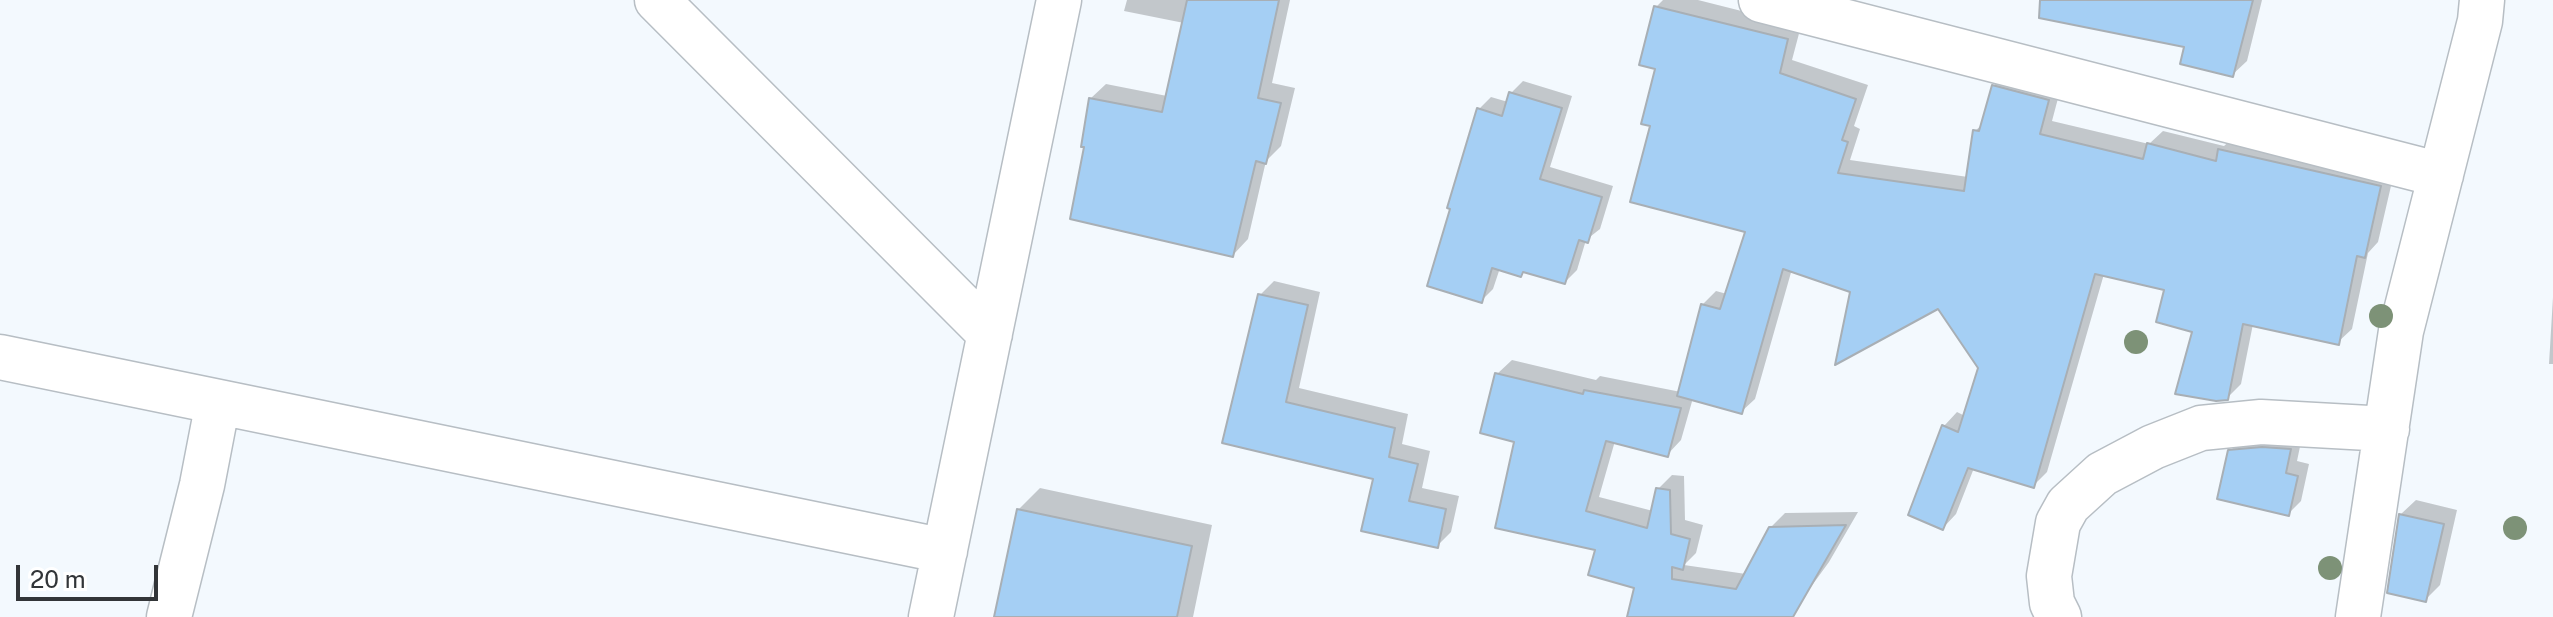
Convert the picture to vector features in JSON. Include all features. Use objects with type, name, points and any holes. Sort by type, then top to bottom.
[{"type":"street","points":[[657,0],[990,334]]},
{"type":"street","points":[[931,617],[1059,0]]},
{"type":"street","points":[[1761,0],[2441,175]]},
{"type":"street","points":[[2358,617],[2401,331],[2480,21],[2482,0]]},
{"type":"street","points":[[0,357],[945,551]]},
{"type":"street","points":[[169,617],[202,485],[218,402]]},
{"type":"street","points":[[2059,617],[2052,603],[2049,576],[2058,523],[2068,505],[2102,474],[2153,447],[2201,428],[2261,422],[2387,429]]},
{"type":"building","points":[[1187,0],[1279,0],[1258,98],[1281,103],[1266,164],[1256,161],[1233,257],[1070,219],[1084,147],[1081,147],[1089,98],[1162,112]]},
{"type":"building","points":[[2040,0],[2253,0],[2233,77],[2180,64],[2184,47],[2039,18]]},
{"type":"building","points":[[1654,6],[1788,39],[1780,73],[1856,99],[1842,140],[1848,142],[1838,173],[1964,191],[1973,130],[1979,131],[1992,85],[2049,100],[2040,134],[2143,159],[2147,143],[2216,161],[2218,149],[2381,186],[2365,258],[2357,256],[2339,345],[2243,324],[2228,400],[2175,394],[2192,332],[2156,322],[2164,290],[2095,274],[2034,488],[1968,468],[1943,530],[1908,515],[1942,425],[1958,432],[1978,368],[1938,309],[1835,365],[1850,292],[1783,269],[1742,414],[1677,396],[1701,304],[1720,309],[1745,232],[1630,202],[1650,126],[1641,124],[1655,69],[1639,65]]},
{"type":"building","points":[[1509,92],[1562,108],[1540,179],[1602,197],[1588,243],[1579,240],[1565,284],[1523,272],[1521,277],[1492,268],[1482,303],[1427,286],[1477,108],[1502,116]]},
{"type":"building","points":[[1258,294],[1308,305],[1286,402],[1395,428],[1389,457],[1418,464],[1409,501],[1446,509],[1438,548],[1361,531],[1373,479],[1222,443]]},
{"type":"building","points":[[1495,373],[1583,394],[1584,390],[1681,408],[1668,457],[1606,441],[1586,511],[1647,528],[1656,488],[1670,490],[1671,534],[1690,539],[1683,570],[1672,567],[1672,579],[1736,589],[1769,527],[1846,525],[1793,617],[1627,617],[1634,588],[1588,575],[1595,550],[1495,528],[1514,442],[1480,433]]},
{"type":"building","points":[[2262,447],[2291,449],[2286,473],[2298,476],[2289,516],[2217,499],[2228,450]]},
{"type":"building","points":[[1017,509],[1192,546],[1177,617],[994,617]]},
{"type":"building","points":[[2399,514],[2444,524],[2426,602],[2387,593]]}]
